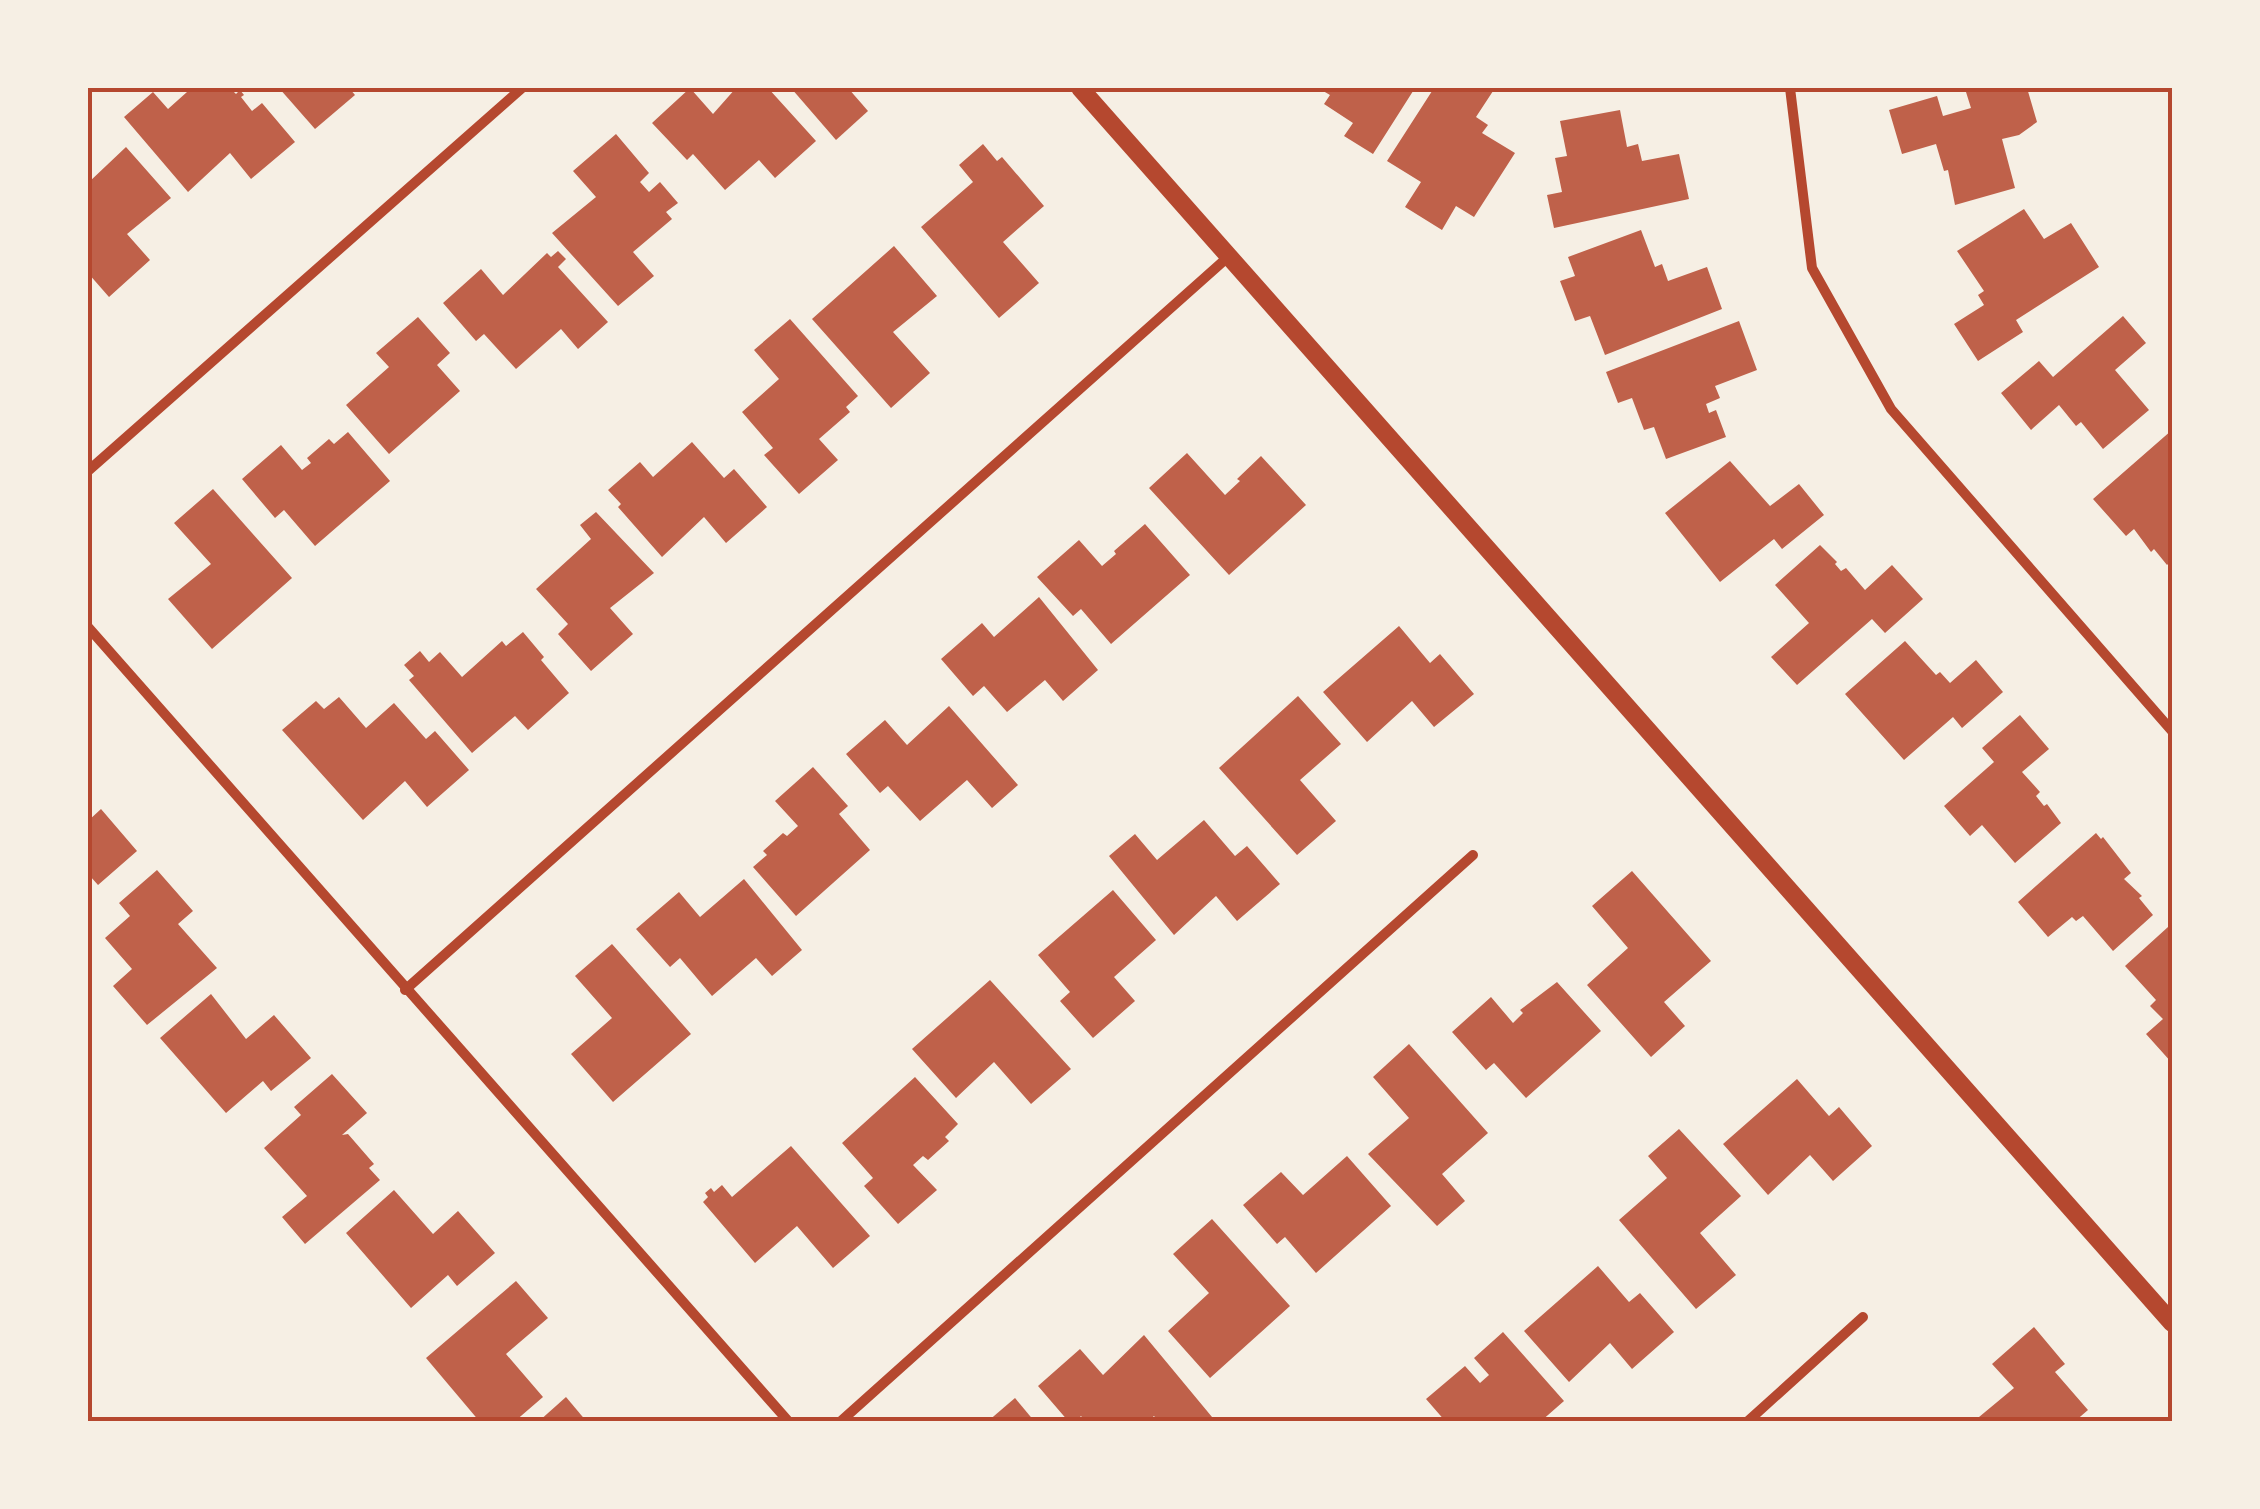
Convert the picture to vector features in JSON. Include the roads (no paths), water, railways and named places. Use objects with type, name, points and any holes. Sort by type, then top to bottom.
[{"type":"street","points":[[88,470],[522,88]]},
{"type":"street","points":[[1080,88],[2172,1323]]},
{"type":"street","points":[[1790,88],[1812,268],[1891,409],[2172,731]]},
{"type":"street","points":[[406,990],[1228,257]]},
{"type":"street","points":[[88,627],[788,1422]]},
{"type":"street","points":[[840,1422],[1473,854]]},
{"type":"street","points":[[1747,1422],[1862,1317]]}]
